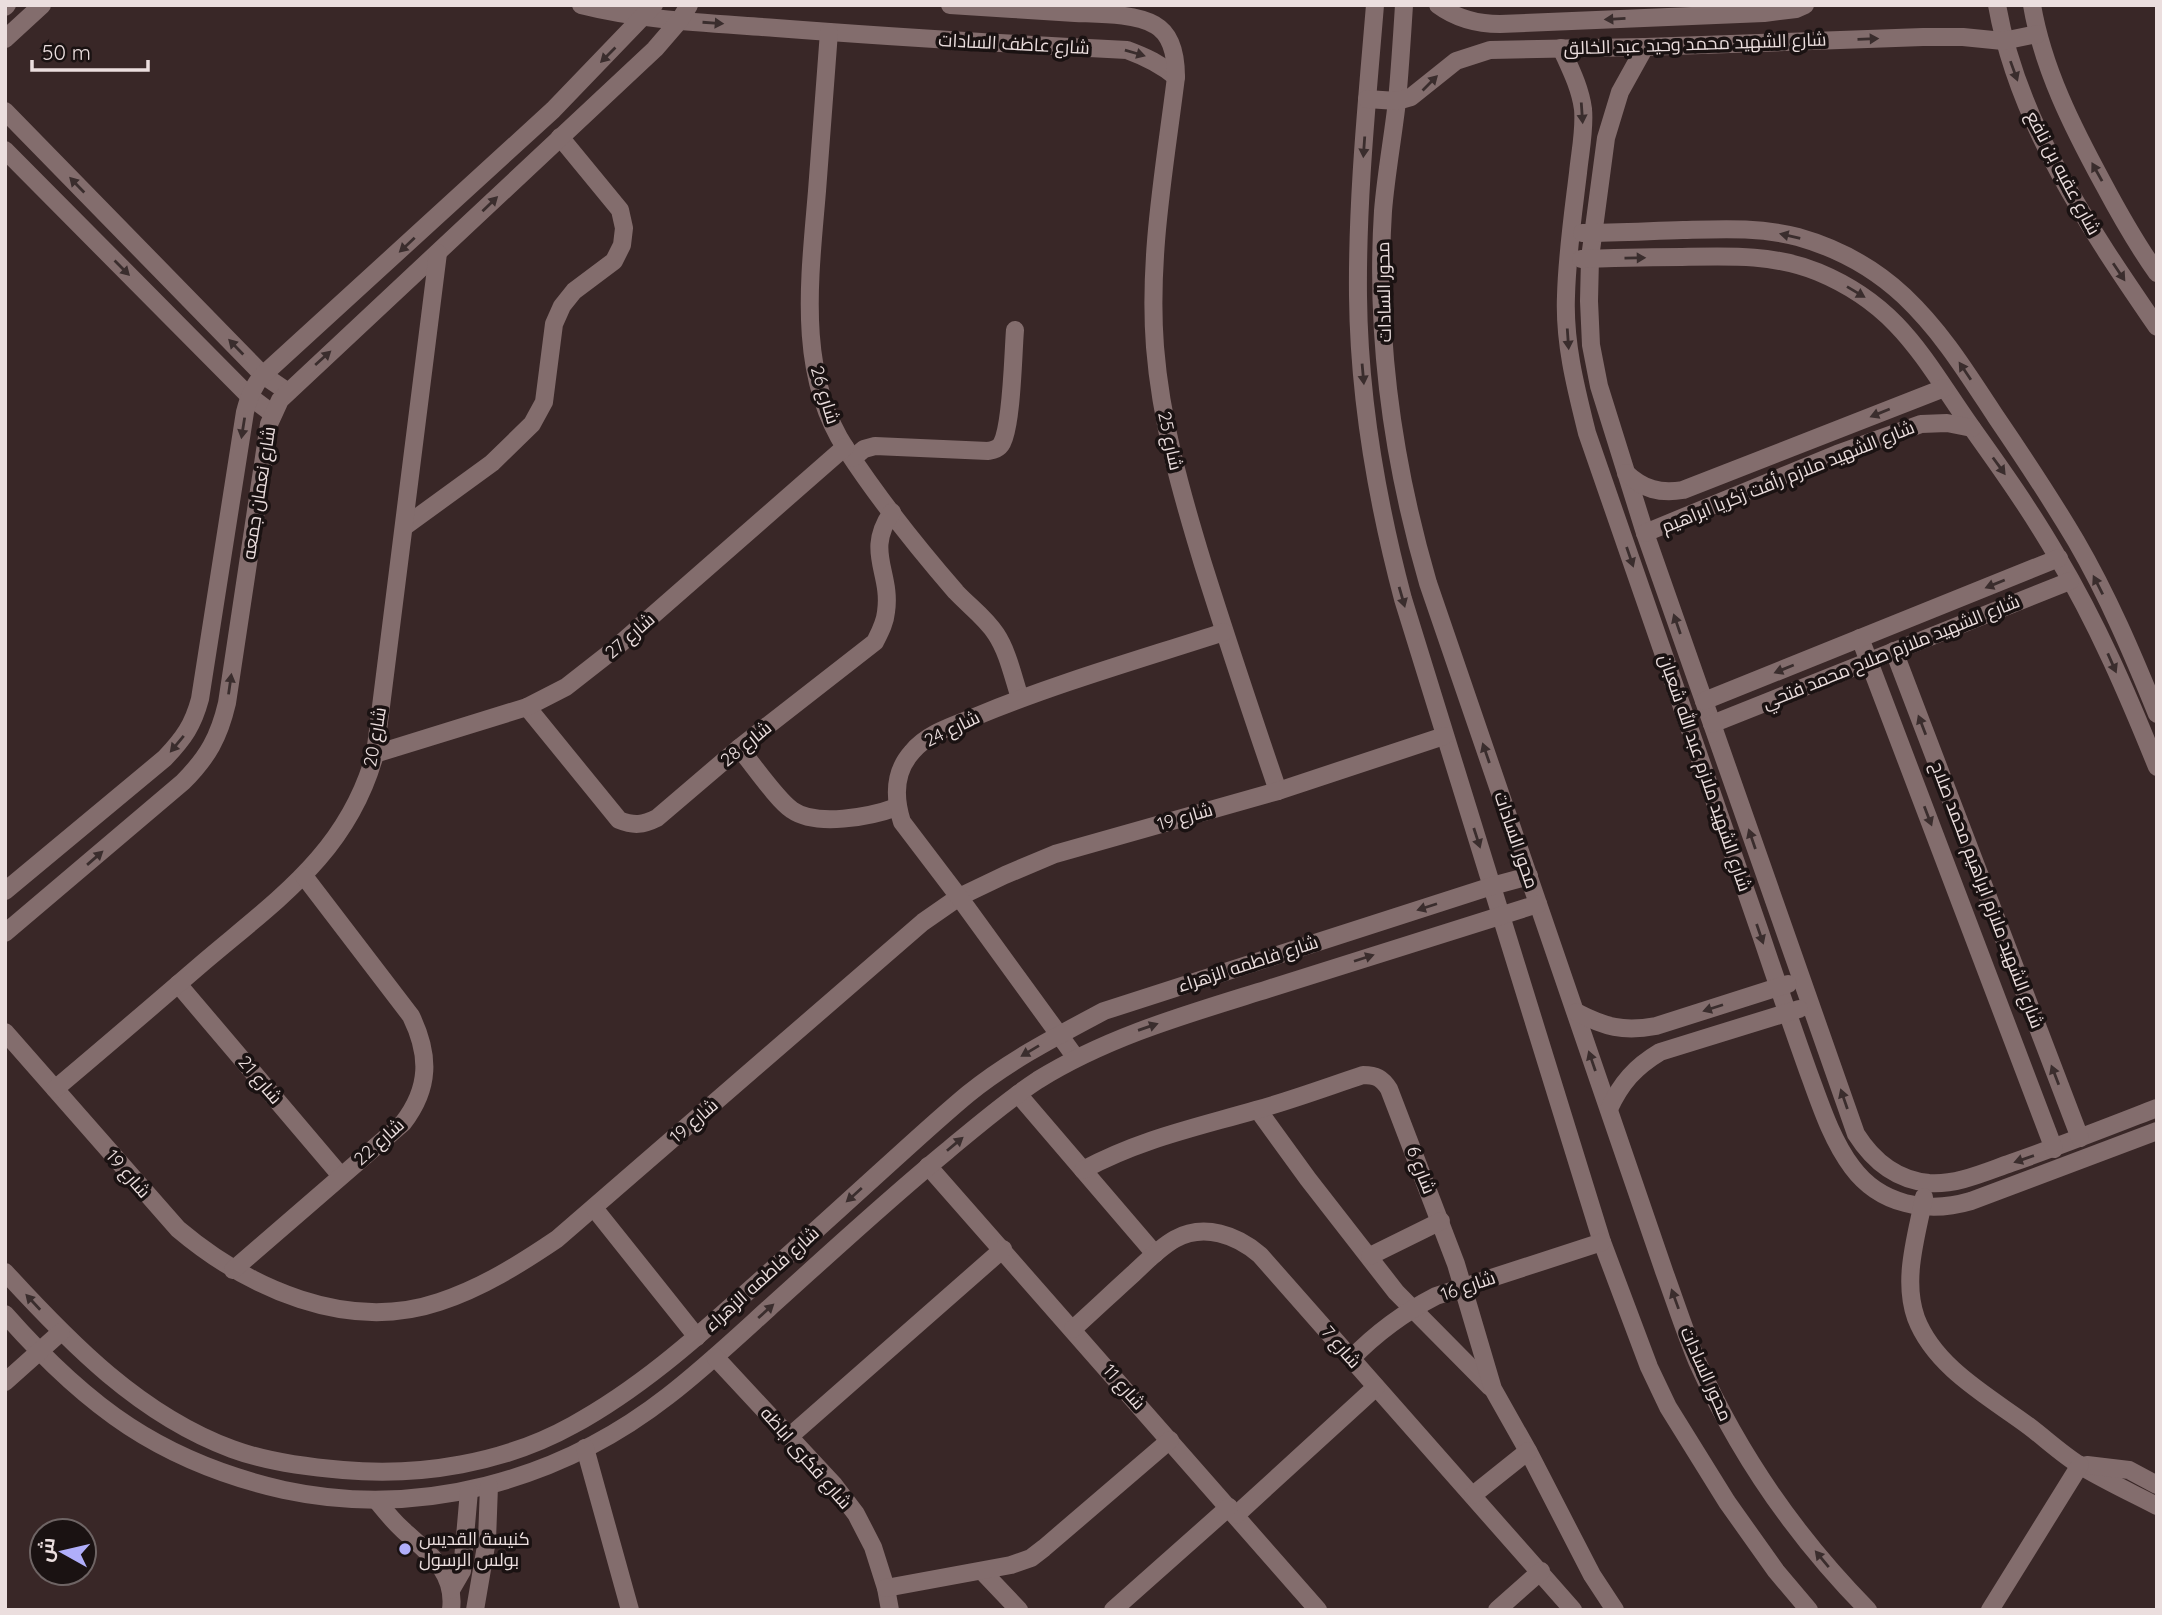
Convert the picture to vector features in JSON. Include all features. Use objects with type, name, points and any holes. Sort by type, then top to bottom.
[{"type":"street","points":[[5,39],[42,5]]},
{"type":"street","name":"شارع عاطف السادات","points":[[582,5],[684,13],[829,32],[1127,50],[1162,65],[1176,77]]},
{"type":"street","name":"شارع عاطف السادات","points":[[950,5],[1138,19],[1156,25],[1169,39],[1176,58],[1176,77]]},
{"type":"street","name":"محور السادات","points":[[1375,5],[1367,99],[1358,297],[1362,371],[1370,437],[1386,536],[1403,599],[1602,1242],[1649,1367],[1691,1447],[1776,1571],[1809,1610]]},
{"type":"street","name":"محور السادات","points":[[1404,5],[1397,101],[1383,211],[1382,300],[1386,370],[1394,437],[1410,520],[1428,583],[1697,1360],[1731,1428],[1764,1483],[1809,1544],[1868,1610]]},
{"type":"street","name":"شارع الشهيد محمد وحيد عبد الخالق","points":[[1438,5],[1459,18],[1500,24],[1764,13],[1796,9],[1805,5]]},
{"type":"street","name":"شارع عقبه بن نافع","points":[[1997,5],[2003,41],[2025,100],[2054,163],[2092,230],[2157,327]]},
{"type":"street","name":"شارع عقبه بن نافع","points":[[2032,5],[2037,34],[2057,92],[2122,217],[2157,273]]},
{"type":"street","name":"شارع نعمان جمعه","points":[[5,891],[165,758],[182,740],[194,721],[200,699],[245,412],[249,396],[263,374],[553,110],[650,11]]},
{"type":"street","name":"شارع نعمان جمعه","points":[[5,933],[183,782],[200,765],[217,736],[227,703],[269,424],[280,400],[655,49],[684,13]]},
{"type":"street","name":"شارع 26","points":[[829,32],[810,284],[810,327],[816,369],[827,411],[849,453],[892,512],[956,592],[985,619],[998,636],[1020,698]]},
{"type":"street","name":"شارع الشهيد محمد وحيد عبد الخالق","points":[[1397,101],[1418,94],[1446,68],[1478,52],[1502,49],[1923,37],[2003,41],[2037,34]]},
{"type":"street","name":"شارع الشهيد ملازم عبد الله شعبان","points":[[1645,47],[1620,92],[1606,138],[1590,258],[1591,345],[1599,386],[1645,533],[1856,1134],[1864,1148],[1892,1172],[1926,1183],[1944,1183],[1964,1180],[2054,1149],[2157,1108]]},
{"type":"street","name":"شارع الشهيد ملازم عبد الله شعبان","points":[[1561,48],[1580,91],[1583,112],[1565,300],[1569,348],[1577,393],[1587,433],[1787,1013],[1831,1132],[1852,1167],[1871,1187],[1895,1201],[1922,1208],[1947,1207],[1971,1201],[2157,1131]]},
{"type":"street","name":"شارع 25","points":[[1176,77],[1157,241],[1154,298],[1159,390],[1178,481],[1224,632],[1278,791]]},
{"type":"street","points":[[1367,99],[1397,101]]},
{"type":"street","points":[[5,111],[263,374],[288,392]]},
{"type":"street","points":[[404,527],[492,463],[532,424],[544,402],[554,324],[562,306],[574,291],[614,261],[622,245],[625,228],[620,210],[560,137]]},
{"type":"street","points":[[5,150],[249,396],[273,414]]},
{"type":"street","points":[[1570,234],[1737,228],[1768,231],[1826,247],[1852,258],[1880,276],[1902,294],[1944,338],[2035,476],[2078,544],[2124,635],[2157,714]]},
{"type":"street","name":"شارع 20","points":[[55,1090],[304,876],[323,855],[349,815],[370,772],[375,754],[438,253]]},
{"type":"street","points":[[1567,259],[1735,256],[1764,258],[1817,271],[1866,297],[1886,313],[1923,355],[2017,490],[2059,558],[2104,644],[2157,767]]},
{"type":"street","points":[[849,453],[875,446],[988,451],[996,449],[1002,443],[1007,419],[1015,330]]},
{"type":"street","name":"شارع الشهيد ملازم رأفت زكريا ابراهيم","points":[[1626,473],[1642,486],[1652,490],[1683,490],[1944,387]]},
{"type":"street","name":"شارع الشهيد ملازم رأفت زكريا ابراهيم","points":[[1645,533],[1837,454],[1921,424],[1947,423],[1972,428]]},
{"type":"street","name":"شارع 27","points":[[375,754],[527,707],[566,687],[600,662],[849,453]]},
{"type":"street","name":"شارع 28","points":[[527,707],[619,820],[632,825],[645,824],[657,818],[739,748],[875,642],[887,609],[878,550],[879,536],[892,512]]},
{"type":"street","name":"شارع الشهيد ملازم صلاح محمد فتحي","points":[[1704,701],[2059,558]]},
{"type":"street","name":"شارع الشهيد ملازم صلاح محمد فتحي","points":[[1712,724],[2070,581]]},
{"type":"street","name":"شارع 24","points":[[897,807],[896,792],[903,764],[922,741],[1020,698],[1224,632]]},
{"type":"street","name":"شارع الشهيد ملازم ابراهيم محمد صلاح","points":[[1860,638],[2054,1149]]},
{"type":"street","name":"شارع الشهيد ملازم ابراهيم محمد صلاح","points":[[1894,651],[2080,1138]]},
{"type":"street","name":"شارع 19","points":[[5,1032],[178,1229],[233,1270],[275,1291],[351,1311],[395,1311],[438,1303],[478,1286],[538,1252],[594,1208],[923,922],[960,897],[1055,855],[1278,791],[1444,736]]},
{"type":"street","points":[[739,748],[790,809],[804,817],[863,817],[897,807],[902,822],[960,897],[1076,1058]]},
{"type":"street","points":[[38,863],[50,866],[59,874],[64,884]]},
{"type":"street","name":"شارع 22","points":[[233,1270],[403,1123],[413,1110],[421,1092],[425,1072],[420,1034],[411,1016],[304,876]]},
{"type":"street","name":"شارع فاطمه الزهراء","points":[[5,1272],[61,1332],[122,1387],[193,1433],[235,1450],[287,1463],[365,1472],[416,1472],[471,1463],[533,1444],[571,1427],[605,1407],[697,1337],[969,1094],[1027,1052],[1104,1012],[1529,876]]},
{"type":"street","name":"شارع فاطمه الزهراء","points":[[5,1314],[38,1352],[76,1388],[117,1420],[162,1447],[224,1474],[296,1492],[377,1501],[415,1499],[489,1486],[584,1448],[666,1398],[928,1166],[1018,1094],[1076,1058],[1150,1026],[1538,904]]},
{"type":"street","points":[[1576,1012],[1615,1028],[1635,1030],[1656,1026],[1801,979]]},
{"type":"street","name":"شارع 21","points":[[178,984],[341,1176]]},
{"type":"street","points":[[1609,1109],[1628,1075],[1660,1052],[1811,1005]]},
{"type":"street","name":"شارع 6","points":[[1083,1170],[1139,1143],[1258,1110],[1363,1075],[1374,1075],[1383,1080],[1390,1089],[1441,1221],[1493,1389],[1592,1575],[1615,1610]]},
{"type":"street","points":[[1018,1094],[1156,1254]]},
{"type":"street","name":"شارع 6","points":[[1258,1110],[1396,1293],[1493,1389]]},
{"type":"street","name":"شارع 11","points":[[928,1166],[1232,1511],[1312,1608]]},
{"type":"street","points":[[1926,1183],[1912,1262],[1910,1290],[1916,1317],[1928,1342],[1946,1363],[2080,1465],[2157,1506]]},
{"type":"street","points":[[594,1208],[697,1337],[700,1369]]},
{"type":"street","points":[[1370,1256],[1441,1221]]},
{"type":"street","name":"شارع 7","points":[[1073,1329],[1178,1237],[1210,1232],[1237,1238],[1260,1255],[1573,1610]]},
{"type":"street","name":"شارع 16","points":[[1351,1359],[1389,1323],[1436,1296],[1602,1242]]},
{"type":"street","points":[[789,1437],[1003,1249]]},
{"type":"street","points":[[5,1382],[61,1332]]},
{"type":"street","name":"شارع فكرى اباظه","points":[[697,1337],[721,1352],[789,1437],[834,1485],[856,1514],[873,1547],[887,1588],[890,1610]]},
{"type":"street","points":[[1113,1610],[1376,1387]]},
{"type":"street","points":[[887,1588],[1011,1565],[1031,1558],[1170,1440]]},
{"type":"street","points":[[584,1448],[630,1610]]},
{"type":"street","points":[[1473,1495],[1528,1451]]},
{"type":"street","points":[[2080,1465],[2129,1470],[2157,1485]]},
{"type":"street","points":[[1990,1610],[2080,1465]]},
{"type":"street","points":[[475,1610],[487,1541],[489,1486]]},
{"type":"street","points":[[451,1590],[462,1571],[469,1491]]},
{"type":"street","points":[[377,1501],[402,1530],[436,1559],[449,1580],[451,1610]]},
{"type":"street","points":[[982,1571],[1019,1610]]},
{"type":"street","points":[[1497,1610],[1541,1572]]},
{"type":"place","name":"كنيسة القديس بولس الرسول","points":[[405,1549]]}]
